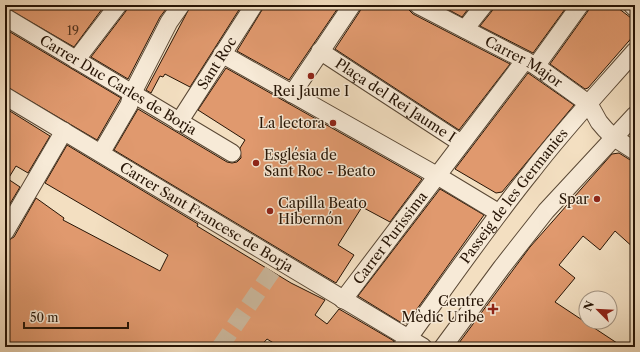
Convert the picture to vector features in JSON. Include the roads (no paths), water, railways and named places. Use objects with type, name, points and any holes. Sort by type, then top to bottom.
[{"type":"street","points":[[76,60],[118,5]]},
{"type":"street","points":[[100,153],[129,105],[132,94],[169,22],[181,5]]},
{"type":"street","name":"Sant Roc","points":[[179,122],[254,5]]},
{"type":"street","points":[[320,51],[352,5]]},
{"type":"street","name":"Carrer Major","points":[[418,5],[530,63],[589,104],[598,122],[613,137],[635,151]]},
{"type":"street","points":[[465,28],[484,5]]},
{"type":"street","points":[[461,143],[580,5]]},
{"type":"street","points":[[632,5],[635,8]]},
{"type":"street","name":"Carrer Duc Carles de Borja","points":[[5,17],[232,153]]},
{"type":"street","name":"Plaça del Rei Jaume I","points":[[292,94],[320,51],[461,143],[436,175]]},
{"type":"street","name":"Passeig de les Germanies","points":[[405,343],[498,213],[562,134],[635,51]]},
{"type":"street","points":[[222,54],[436,175],[498,213]]},
{"type":"street","name":"Carrer Sant Francesc de Borja","points":[[5,96],[280,260],[343,300],[405,343],[424,347]]},
{"type":"street","points":[[443,347],[531,230],[613,137],[635,115]]},
{"type":"street","points":[[5,232],[64,131]]},
{"type":"street","name":"Carrer Purissima","points":[[343,300],[436,175]]},
{"type":"tunnel","points":[[220,347],[280,260]]},
{"type":"place","name":"Rei Jaume I","points":[[311,76]]},
{"type":"place","name":"La lectora","points":[[333,123]]},
{"type":"place","name":"Església de Sant Roc - Beato","points":[[256,163]]},
{"type":"place","name":"Spar","points":[[597,199]]},
{"type":"place","name":"Capilla Beato Hibernón","points":[[270,211]]},
{"type":"place","name":"Centre Mèdic Uribe","points":[[493,309]]}]
